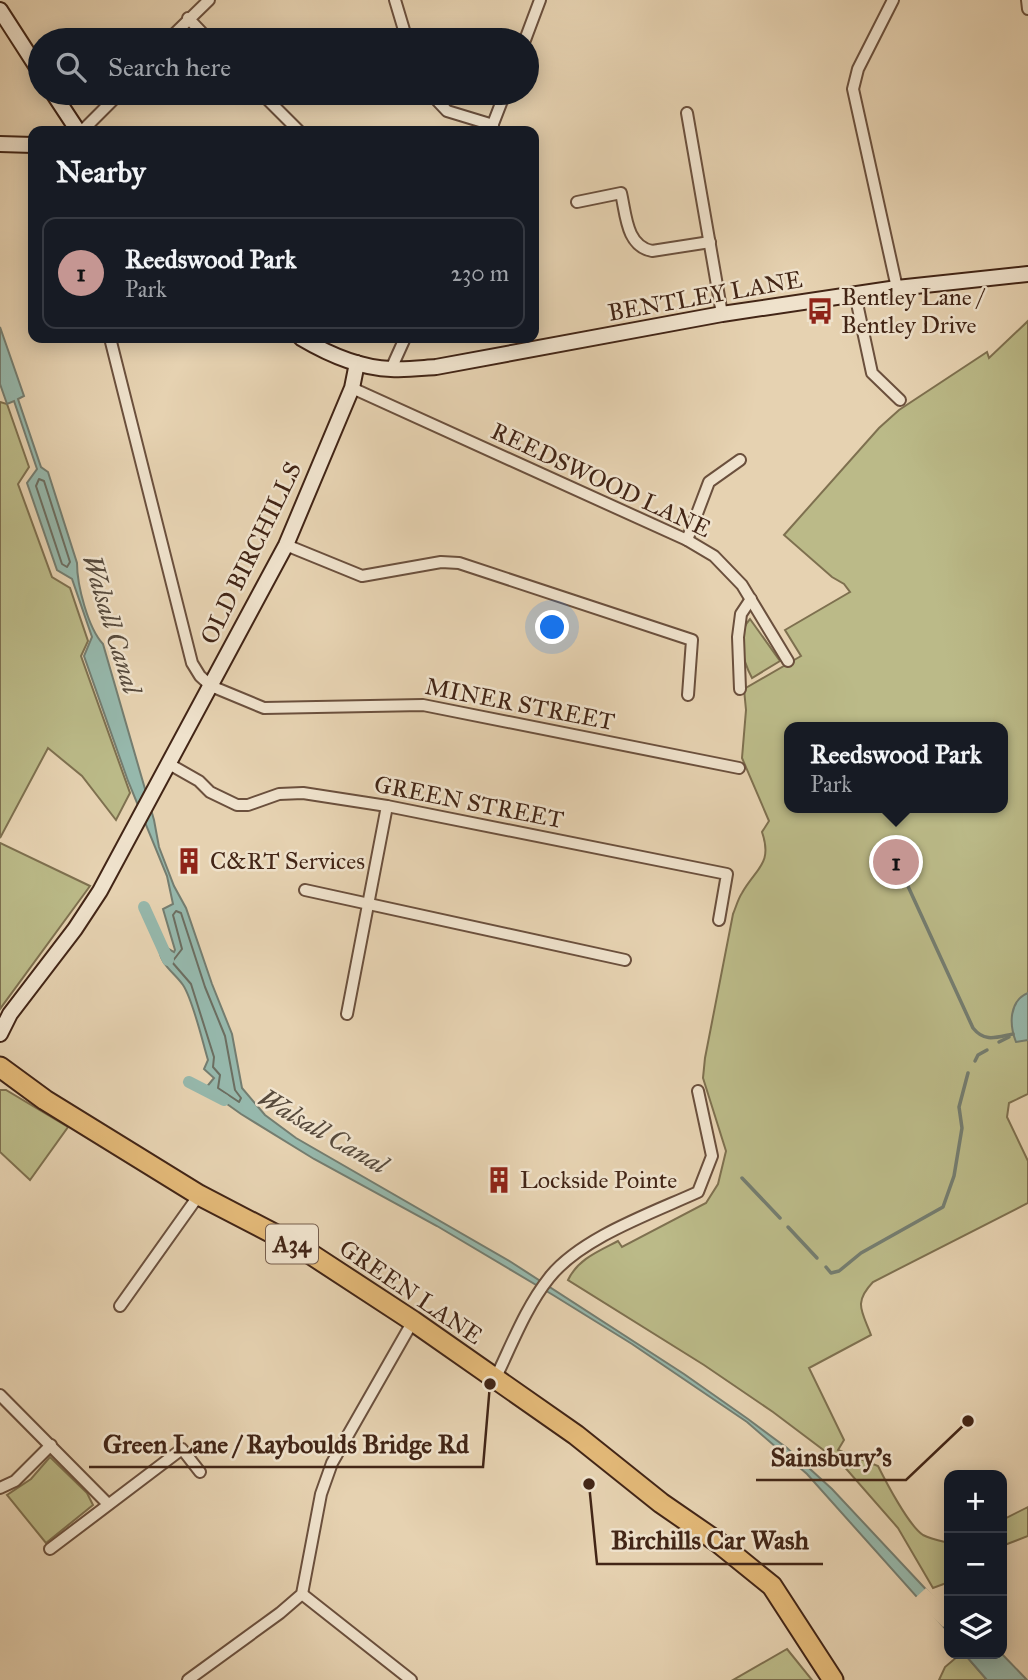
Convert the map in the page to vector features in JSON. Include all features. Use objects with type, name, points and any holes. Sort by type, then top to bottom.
[{"type":"highway","name":"GREEN LANE","points":[[0,1066],[45,1100],[200,1195],[303,1249],[496,1377],[576,1435],[772,1586],[833,1680]]},
{"type":"street","points":[[179,28],[209,0]]},
{"type":"street","points":[[395,0],[403,28]]},
{"type":"street","points":[[530,28],[540,0]]},
{"type":"street","points":[[892,0],[858,69],[853,89],[897,288]]},
{"type":"street","points":[[1027,0],[1028,9]]},
{"type":"street","points":[[0,10],[28,53]]},
{"type":"street","points":[[188,18],[198,28]]},
{"type":"street","points":[[61,105],[74,126]]},
{"type":"street","points":[[82,126],[106,105]]},
{"type":"street","points":[[273,105],[294,126]]},
{"type":"street","points":[[441,105],[447,111],[486,126]]},
{"type":"street","points":[[492,126],[500,105]]},
{"type":"street","points":[[687,113],[722,314]]},
{"type":"street","points":[[0,144],[28,145]]},
{"type":"street","points":[[577,202],[621,193],[632,239],[645,250],[710,242]]},
{"type":"street","name":"BENTLEY LANE","points":[[391,369],[436,367],[722,314],[855,294],[1028,274]]},
{"type":"street","points":[[855,294],[872,373],[900,400]]},
{"type":"street","points":[[111,343],[192,663],[200,676],[211,686]]},
{"type":"street","points":[[310,343],[357,363],[391,369],[403,343]]},
{"type":"street","name":"OLD BIRCHILLS","points":[[0,1034],[10,1014],[93,903],[211,686],[286,545],[352,388],[357,363]]},
{"type":"street","name":"REEDSWOOD LANE","points":[[352,388],[687,540],[714,555],[742,586],[788,661]]},
{"type":"street","points":[[687,540],[709,482],[740,460]]},
{"type":"street","points":[[286,545],[362,576],[441,562],[459,563],[692,640],[688,695]]},
{"type":"street","points":[[740,689],[738,637],[741,614],[751,599]]},
{"type":"street","name":"MINER STREET","points":[[211,686],[264,708],[423,705],[739,768]]},
{"type":"street","name":"GREEN STREET","points":[[169,764],[199,781],[210,792],[237,805],[248,805],[279,794],[303,793],[387,806],[727,874],[719,920]]},
{"type":"street","points":[[347,1014],[387,806]]},
{"type":"street","points":[[305,890],[625,960]]},
{"type":"street","points":[[496,1377],[537,1296],[550,1276],[564,1262],[584,1248],[698,1192],[712,1156],[698,1091]]},
{"type":"street","points":[[120,1306],[200,1195]]},
{"type":"street","points":[[187,1680],[280,1614],[302,1594],[321,1494],[332,1463],[413,1321]]},
{"type":"street","points":[[0,1395],[108,1504]]},
{"type":"street","points":[[0,1488],[15,1481],[51,1445]]},
{"type":"street","points":[[50,1549],[182,1449],[200,1472]]},
{"type":"street","points":[[302,1594],[411,1680]]},
{"type":"shaded area","points":[[1028,321],[1028,1094],[1009,1103],[1007,1117],[1028,1161],[1028,1203],[873,1282],[861,1302],[862,1313],[871,1335],[809,1368],[844,1440],[838,1450],[878,1466],[898,1503],[917,1530],[923,1535],[944,1541],[944,1584],[933,1588],[898,1528],[842,1464],[704,1365],[568,1280],[577,1266],[596,1252],[618,1241],[622,1247],[706,1203],[718,1184],[726,1151],[703,1078],[705,1058],[733,914],[741,895],[764,859],[765,843],[762,832],[769,821],[742,758],[746,710],[744,689],[801,656],[785,630],[850,592],[844,584],[832,577],[784,535],[879,428],[899,410],[987,352],[989,358]]},
{"type":"shaded area","points":[[0,402],[7,404],[29,467],[18,484],[52,577],[70,588],[88,641],[81,656],[130,793],[116,820],[82,776],[48,748],[0,838]]},
{"type":"shaded area","points":[[750,619],[780,661],[752,678],[742,648],[745,625]]},
{"type":"shaded area","points":[[0,843],[90,886],[0,1009]]},
{"type":"shaded area","points":[[0,1090],[6,1090],[68,1127],[30,1180],[0,1152]]},
{"type":"shaded area","points":[[50,1457],[87,1493],[93,1505],[46,1543],[7,1495],[31,1479]]},
{"type":"shaded area","points":[[1028,1507],[1028,1536],[1007,1544],[1007,1518]]},
{"type":"shaded area","points":[[787,1649],[812,1680],[733,1680]]},
{"type":"shaded area","points":[[954,1659],[969,1659],[987,1680],[939,1680],[945,1667]]},
{"type":"water","points":[[0,327],[24,396],[18,399],[41,467],[48,472],[77,563],[84,606],[103,644],[154,820],[159,847],[186,908],[232,1034],[242,1088],[265,1115],[296,1138],[511,1262],[684,1374],[787,1448],[832,1489],[944,1609],[944,1627],[807,1474],[747,1422],[632,1344],[553,1295],[437,1226],[314,1159],[213,1094],[189,1082],[205,1089],[214,1078],[204,1069],[208,1060],[187,992],[160,954],[159,948],[164,946],[174,952],[175,950],[163,909],[173,904],[167,876],[128,781],[84,656],[92,637],[72,579],[57,570],[27,483],[37,469],[14,401],[7,404],[0,384]]},
{"type":"water","points":[[1028,993],[1028,1040],[1016,1042],[1012,1014],[1017,1002]]},
{"type":"water","points":[[969,1659],[1007,1659],[1027,1680],[987,1680]]},
{"type":"pier","points":[[926,1588],[944,1605],[944,1626],[943,1627],[914,1599]]},
{"type":"waterway","points":[[890,847],[973,1028],[987,1037],[1013,1034]]},
{"type":"waterway","points":[[144,907],[168,960]]},
{"type":"waterway","points":[[999,1042],[1009,1037]]},
{"type":"waterway","points":[[975,1061],[978,1055],[987,1050]]},
{"type":"waterway","points":[[826,1267],[831,1273],[839,1271],[861,1253],[943,1207],[954,1176],[962,1128],[959,1107],[968,1073]]},
{"type":"waterway","points":[[189,1082],[224,1100]]},
{"type":"waterway","points":[[742,1178],[780,1218]]},
{"type":"waterway","points":[[788,1227],[817,1258]]},
{"type":"place","name":"Bentley Lane / Bentley Drive","points":[[820,311]]},
{"type":"place","name":"C&RT Services","points":[[189,861]]},
{"type":"place","name":"Reedswood Park","points":[[896,862]]},
{"type":"place","name":"Lockside Pointe","points":[[499,1180]]},
{"type":"place","name":"Green Lane / Rayboulds Bridge Rd","points":[[490,1384]]},
{"type":"place","name":"Sainsbury's","points":[[968,1421]]},
{"type":"place","name":"Birchills Car Wash","points":[[589,1484]]},
{"type":"water label","name":"Walsall Canal","points":[[112,624]]},
{"type":"water label","name":"Walsall Canal","points":[[323,1131]]}]
